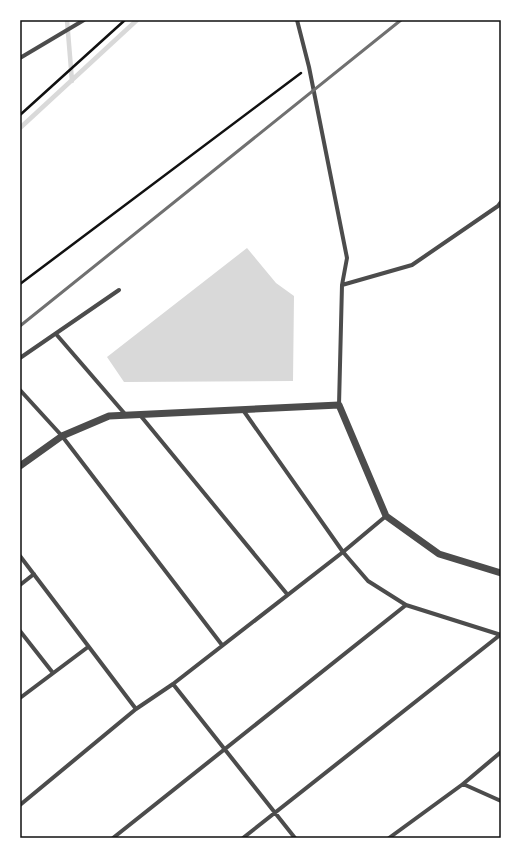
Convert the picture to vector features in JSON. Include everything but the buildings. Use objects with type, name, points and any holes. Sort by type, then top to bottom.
[{"type":"street","points":[[20,58],[84,20]]},
{"type":"street","points":[[297,20],[309,67],[347,258],[342,285],[339,405],[386,516],[439,554],[501,573]]},
{"type":"street","points":[[342,285],[412,265],[498,206],[501,202]]},
{"type":"street","points":[[20,358],[119,290]]},
{"type":"street","points":[[56,334],[125,414]]},
{"type":"street","points":[[20,390],[62,436],[222,645]]},
{"type":"street","points":[[20,466],[62,436],[110,416],[139,413],[339,405]]},
{"type":"street","points":[[243,410],[343,552],[368,581],[406,605],[500,635]]},
{"type":"street","points":[[139,413],[287,594]]},
{"type":"street","points":[[20,805],[136,709],[173,684],[343,552],[386,516]]},
{"type":"street","points":[[20,556],[136,709]]},
{"type":"street","points":[[20,585],[34,574]]},
{"type":"street","points":[[113,838],[406,605]]},
{"type":"street","points":[[20,631],[53,673]]},
{"type":"street","points":[[243,838],[500,635]]},
{"type":"street","points":[[20,698],[88,647]]},
{"type":"street","points":[[173,684],[295,838]]},
{"type":"street","points":[[389,838],[463,784],[501,752]]},
{"type":"street","points":[[463,784],[501,802]]},
{"type":"path","points":[[20,115],[125,20]]},
{"type":"path","points":[[20,284],[309,67]]},
{"type":"shaded area","points":[[247,248],[276,283],[294,296],[293,381],[124,382],[107,357]]},
{"type":"waterway","points":[[67,20],[72,81]]},
{"type":"waterway","points":[[20,128],[137,20]]},
{"type":"railway","points":[[20,326],[401,20]]}]
